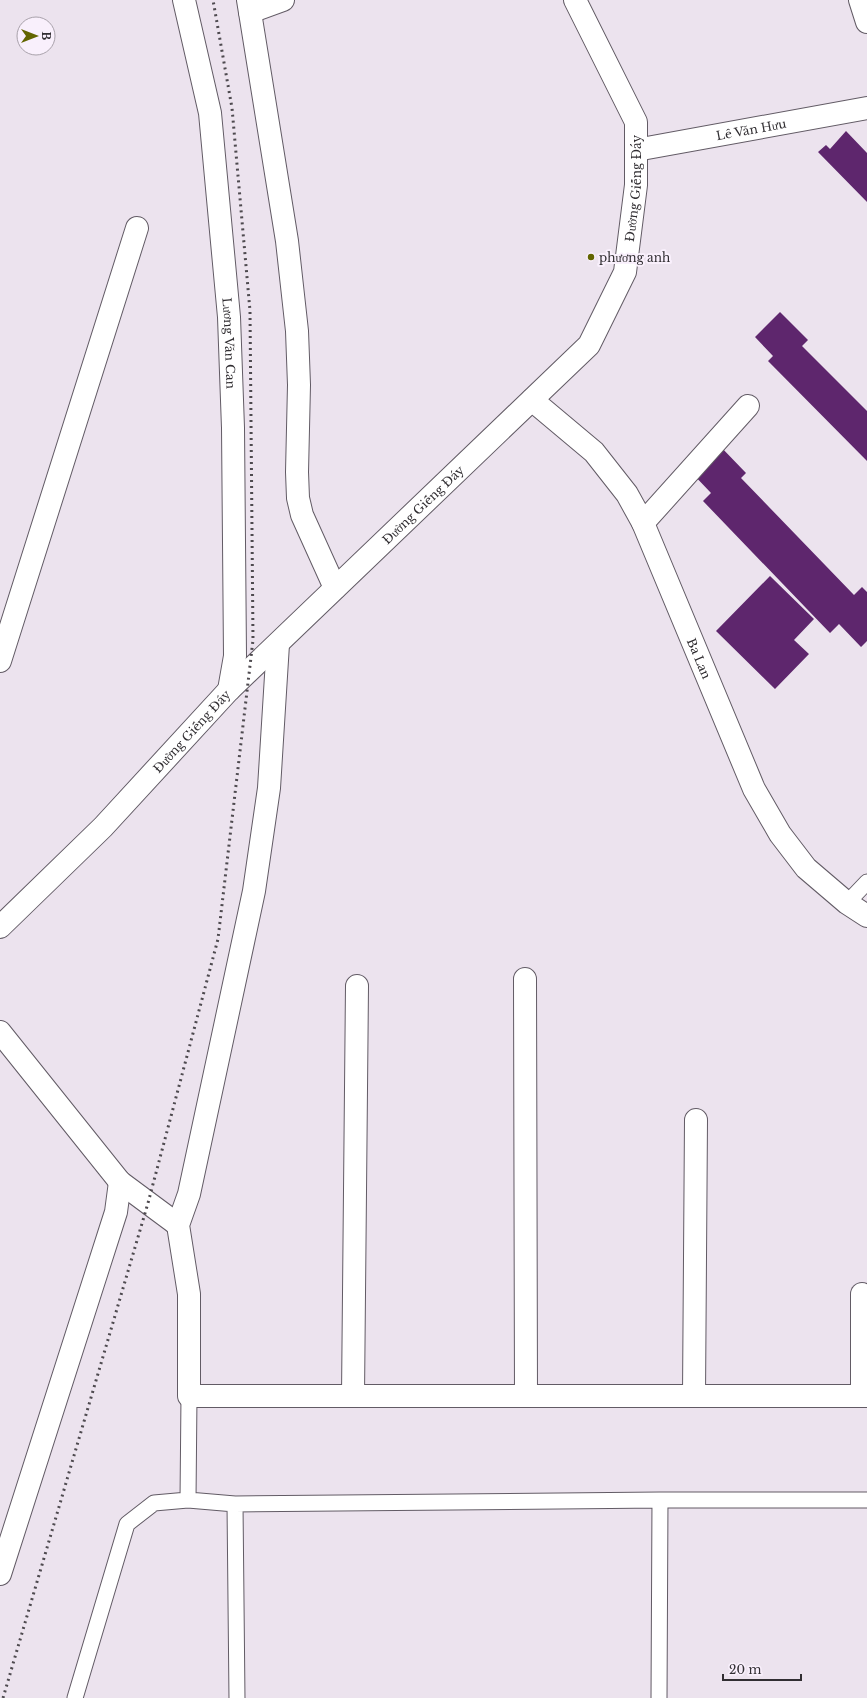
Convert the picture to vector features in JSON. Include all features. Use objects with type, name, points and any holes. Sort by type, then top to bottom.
[{"type":"street","name":"Lương Văn Can","points":[[184,0],[210,113],[229,317],[233,428],[235,656],[229,690]]},
{"type":"street","points":[[283,0],[249,6],[287,241],[297,331],[299,385],[297,472],[298,498],[302,515],[334,588]]},
{"type":"street","name":"Đường Giếng Đáy","points":[[0,927],[103,827],[229,690],[589,344],[625,272],[636,185],[636,122],[575,0]]},
{"type":"street","points":[[860,0],[867,22]]},
{"type":"street","name":"Lê Văn Hưu","points":[[636,150],[867,108]]},
{"type":"street","points":[[0,662],[137,228]]},
{"type":"street","name":"Ba Lan","points":[[532,400],[594,452],[627,494],[643,523],[754,789],[780,834],[806,868],[847,903],[867,916]]},
{"type":"street","points":[[643,523],[748,406]]},
{"type":"street","points":[[278,644],[270,788],[254,891],[189,1194],[178,1224],[188,1294],[188,1396],[865,1396],[862,1294]]},
{"type":"street","points":[[525,979],[526,1396]]},
{"type":"street","points":[[353,1396],[357,986]]},
{"type":"street","points":[[0,1032],[120,1182],[178,1224]]},
{"type":"street","points":[[694,1396],[696,1120]]},
{"type":"street","points":[[0,1574],[116,1212],[120,1182]]},
{"type":"lane","points":[[847,903],[867,882]]},
{"type":"lane","points":[[188,1396],[188,1500]]},
{"type":"lane","points":[[75,1698],[127,1524],[154,1503],[188,1500],[235,1504],[660,1500],[867,1500]]},
{"type":"lane","points":[[659,1698],[660,1500]]},
{"type":"lane","points":[[235,1504],[237,1698]]},
{"type":"building","points":[[846,131],[867,153],[867,202],[818,152],[826,145],[830,149]]},
{"type":"building","points":[[780,312],[808,340],[802,346],[867,411],[867,461],[768,361],[773,356],[755,337]]},
{"type":"building","points":[[719,445],[746,473],[741,478],[854,595],[862,587],[867,592],[867,641],[861,647],[839,624],[830,633],[703,501],[711,493],[691,472]]},
{"type":"building","points":[[770,576],[814,619],[794,640],[809,654],[775,689],[716,631]]},
{"type":"railway","points":[[3,1698],[148,1203],[218,939],[253,640],[250,311],[232,108],[213,0]]},
{"type":"place","name":"phương anh","points":[[591,257]]}]
